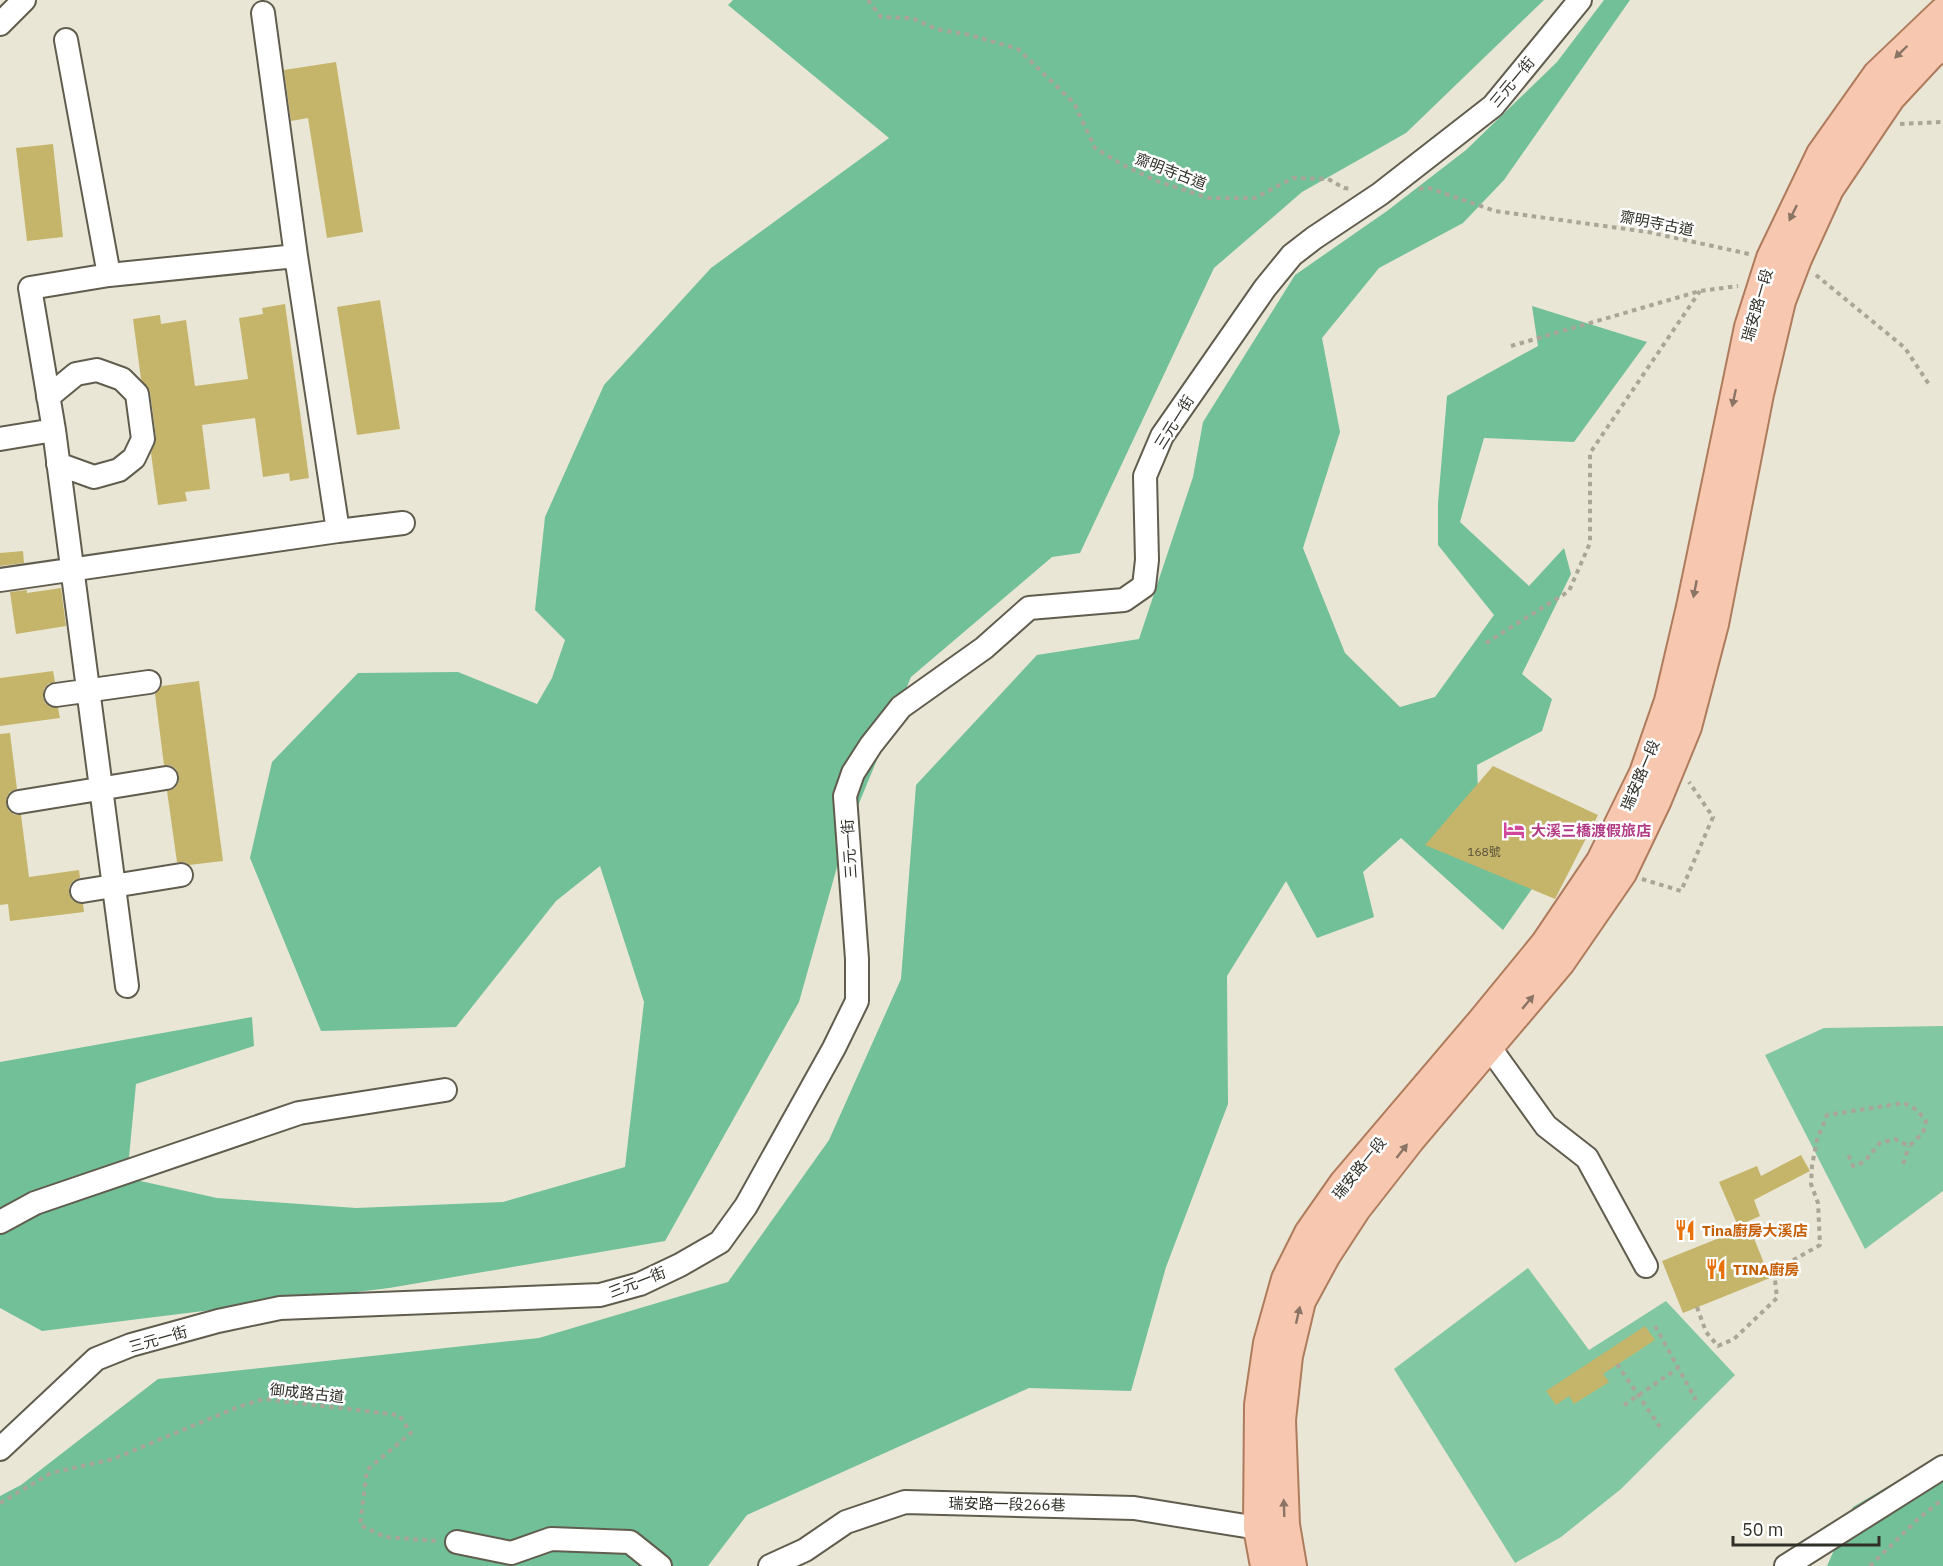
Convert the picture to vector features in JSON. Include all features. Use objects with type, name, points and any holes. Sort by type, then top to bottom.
[{"type":"main road","name":"瑞安路一段","points":[[1292,1566],[1285,1525],[1281,1420],[1288,1356],[1301,1301],[1326,1255],[1356,1209],[1410,1140],[1480,1041],[1601,861],[1644,773],[1669,701],[1691,607],[1749,327],[1828,145],[1877,75],[1943,12]]},
{"type":"main road","name":"瑞安路一段","points":[[1265,1566],[1258,1528],[1259,1405],[1268,1343],[1286,1279],[1309,1233],[1344,1183],[1480,1041],[1560,963],[1622,873],[1658,800],[1687,727],[1713,624],[1759,394],[1781,301],[1777,267],[1892,97],[1931,54],[1943,45]]},
{"type":"street","points":[[0,24],[24,0]]},
{"type":"street","name":"三元一街","points":[[0,1449],[96,1359],[131,1346],[280,1308],[600,1295],[640,1284],[720,1242],[746,1206],[834,1048],[857,1001],[857,959],[845,796],[853,773],[871,745],[901,707],[984,648],[1029,608],[1124,600],[1144,586],[1147,560],[1145,476],[1161,436],[1265,288],[1292,255],[1380,194],[1493,106],[1580,0]]},
{"type":"street","points":[[263,13],[296,256],[338,531]]},
{"type":"street","points":[[66,40],[109,274]]},
{"type":"street","points":[[127,986],[54,430],[30,288],[109,274],[296,256]]},
{"type":"street","points":[[48,397],[76,374],[97,370],[122,379],[137,394],[142,439],[134,458],[119,470],[94,477],[58,464]]},
{"type":"street","points":[[0,439],[54,430]]},
{"type":"street","points":[[0,580],[338,531],[403,524]]},
{"type":"street","points":[[56,695],[148,682]]},
{"type":"street","points":[[19,802],[166,778]]},
{"type":"street","points":[[82,891],[181,875]]},
{"type":"street","points":[[1480,1041],[1546,1126],[1587,1158],[1646,1266]]},
{"type":"street","points":[[0,1222],[35,1203],[299,1113],[445,1090]]},
{"type":"street","points":[[1786,1566],[1943,1467]]},
{"type":"street","name":"瑞安路一段266巷","points":[[770,1566],[805,1550],[846,1522],[905,1502],[1134,1508],[1258,1528]]},
{"type":"street","points":[[457,1542],[511,1553],[551,1539],[630,1542],[660,1566]]},
{"type":"path","name":"齋明寺古道","points":[[868,0],[881,17],[912,18],[936,29],[970,35],[1018,49],[1074,102],[1095,148],[1123,165],[1157,181],[1209,198],[1255,198],[1293,178],[1328,179],[1344,188],[1380,194],[1429,188],[1495,211],[1648,232],[1735,252],[1777,267]]},
{"type":"path","points":[[1872,125],[1943,122]]},
{"type":"path","points":[[1511,346],[1777,267],[1905,348],[1930,386]]},
{"type":"path","points":[[1486,643],[1569,591],[1590,543],[1590,453],[1700,291]]},
{"type":"path","points":[[1622,873],[1681,891],[1713,817],[1674,759]]},
{"type":"path","points":[[1697,1307],[1706,1332],[1718,1346],[1734,1339],[1777,1298],[1774,1271],[1820,1245],[1818,1203],[1811,1184],[1817,1140],[1827,1114],[1904,1103],[1917,1110],[1926,1121],[1923,1132],[1909,1146],[1903,1164]]},
{"type":"path","points":[[1848,1154],[1853,1166],[1864,1162],[1880,1143],[1895,1138],[1909,1146]]},
{"type":"path","points":[[1655,1326],[1696,1400]]},
{"type":"path","points":[[1617,1364],[1660,1427]]},
{"type":"path","points":[[1624,1405],[1677,1369]]},
{"type":"path","name":"御成路古道","points":[[0,1503],[51,1473],[113,1459],[238,1407],[264,1399],[399,1415],[411,1433],[367,1470],[360,1525],[385,1537],[457,1542]]},
{"type":"path","points":[[1870,1566],[1918,1519],[1943,1499]]},
{"type":"green space","points":[[733,0],[1544,0],[1406,133],[1302,192],[1214,268],[1080,553],[1052,557],[911,677],[846,835],[799,1002],[665,1241],[389,1288],[42,1331],[0,1308],[0,1062],[252,1017],[254,1046],[136,1084],[127,1178],[217,1198],[356,1208],[503,1202],[625,1167],[644,1002],[600,866],[556,901],[456,1027],[321,1031],[250,858],[272,762],[358,673],[458,672],[537,704],[552,678],[565,640],[535,610],[545,517],[604,385],[711,268],[889,138],[728,5]]},
{"type":"green space","points":[[1604,0],[1630,0],[1504,180],[1463,223],[1379,268],[1322,338],[1340,432],[1303,548],[1345,653],[1400,707],[1435,697],[1494,615],[1438,545],[1438,503],[1447,396],[1538,346],[1532,306],[1647,342],[1574,442],[1484,438],[1460,522],[1529,586],[1564,548],[1571,574],[1522,674],[1552,699],[1542,731],[1477,765],[1478,791],[1567,839],[1503,930],[1401,838],[1363,872],[1374,917],[1317,938],[1286,881],[1227,976],[1228,1104],[1166,1267],[1131,1391],[1029,1388],[747,1515],[708,1566],[0,1566],[0,1496],[21,1485],[158,1379],[539,1338],[728,1282],[829,1140],[901,979],[916,785],[1037,655],[1139,639],[1193,477],[1203,422],[1295,275],[1387,211],[1466,150],[1557,62]]},
{"type":"green space","points":[[1943,1026],[1943,1191],[1865,1249],[1765,1055],[1824,1028]]},
{"type":"green space","points":[[1528,1268],[1589,1350],[1666,1301],[1735,1375],[1621,1489],[1561,1537],[1515,1563],[1394,1369]]},
{"type":"green space","points":[[1943,1454],[1943,1566],[1827,1566],[1853,1507]]},
{"type":"building","points":[[336,62],[363,232],[327,238],[308,118],[291,121],[284,70]]},
{"type":"building","points":[[53,144],[63,237],[27,241],[16,148]]},
{"type":"building","points":[[380,300],[400,429],[357,435],[337,307]]},
{"type":"building","points":[[285,304],[309,478],[290,481],[289,473],[263,477],[255,418],[202,425],[210,489],[185,492],[187,501],[158,505],[151,453],[156,437],[150,392],[141,379],[133,319],[160,315],[161,324],[186,320],[195,386],[248,379],[239,318],[263,314],[262,308]]},
{"type":"building","points":[[23,551],[24,563],[0,566],[0,553]]},
{"type":"building","points":[[61,588],[66,626],[16,634],[10,592],[27,590],[27,593]]},
{"type":"building","points":[[53,671],[55,682],[48,684],[44,689],[43,697],[45,703],[50,707],[58,708],[60,718],[0,726],[0,678]]},
{"type":"building","points":[[199,681],[223,861],[189,865],[185,862],[177,862],[167,791],[175,788],[179,776],[176,769],[170,765],[164,765],[155,694],[162,686]]},
{"type":"building","points":[[10,733],[17,789],[10,792],[6,804],[9,811],[15,815],[21,815],[29,877],[79,870],[80,878],[73,881],[69,887],[69,893],[72,900],[83,904],[84,912],[10,921],[8,904],[0,905],[0,734]]},
{"type":"building","name":"大溪三橋渡假旅店","points":[[1493,766],[1598,815],[1555,899],[1425,845]]},
{"type":"building","points":[[1801,1155],[1810,1171],[1754,1200],[1760,1216],[1738,1226],[1719,1182],[1757,1166],[1761,1176]]},
{"type":"building","name":"TINA廚房","points":[[1749,1226],[1770,1278],[1683,1313],[1662,1261]]},
{"type":"building","points":[[1645,1326],[1655,1340],[1603,1374],[1609,1382],[1574,1404],[1569,1396],[1556,1405],[1546,1391]]},
{"type":"place","name":"大溪三橋渡假旅店","points":[[1514,830]]},
{"type":"place","name":"Tina廚房大溪店","points":[[1685,1230]]},
{"type":"place","name":"TINA廚房","points":[[1716,1269]]}]
